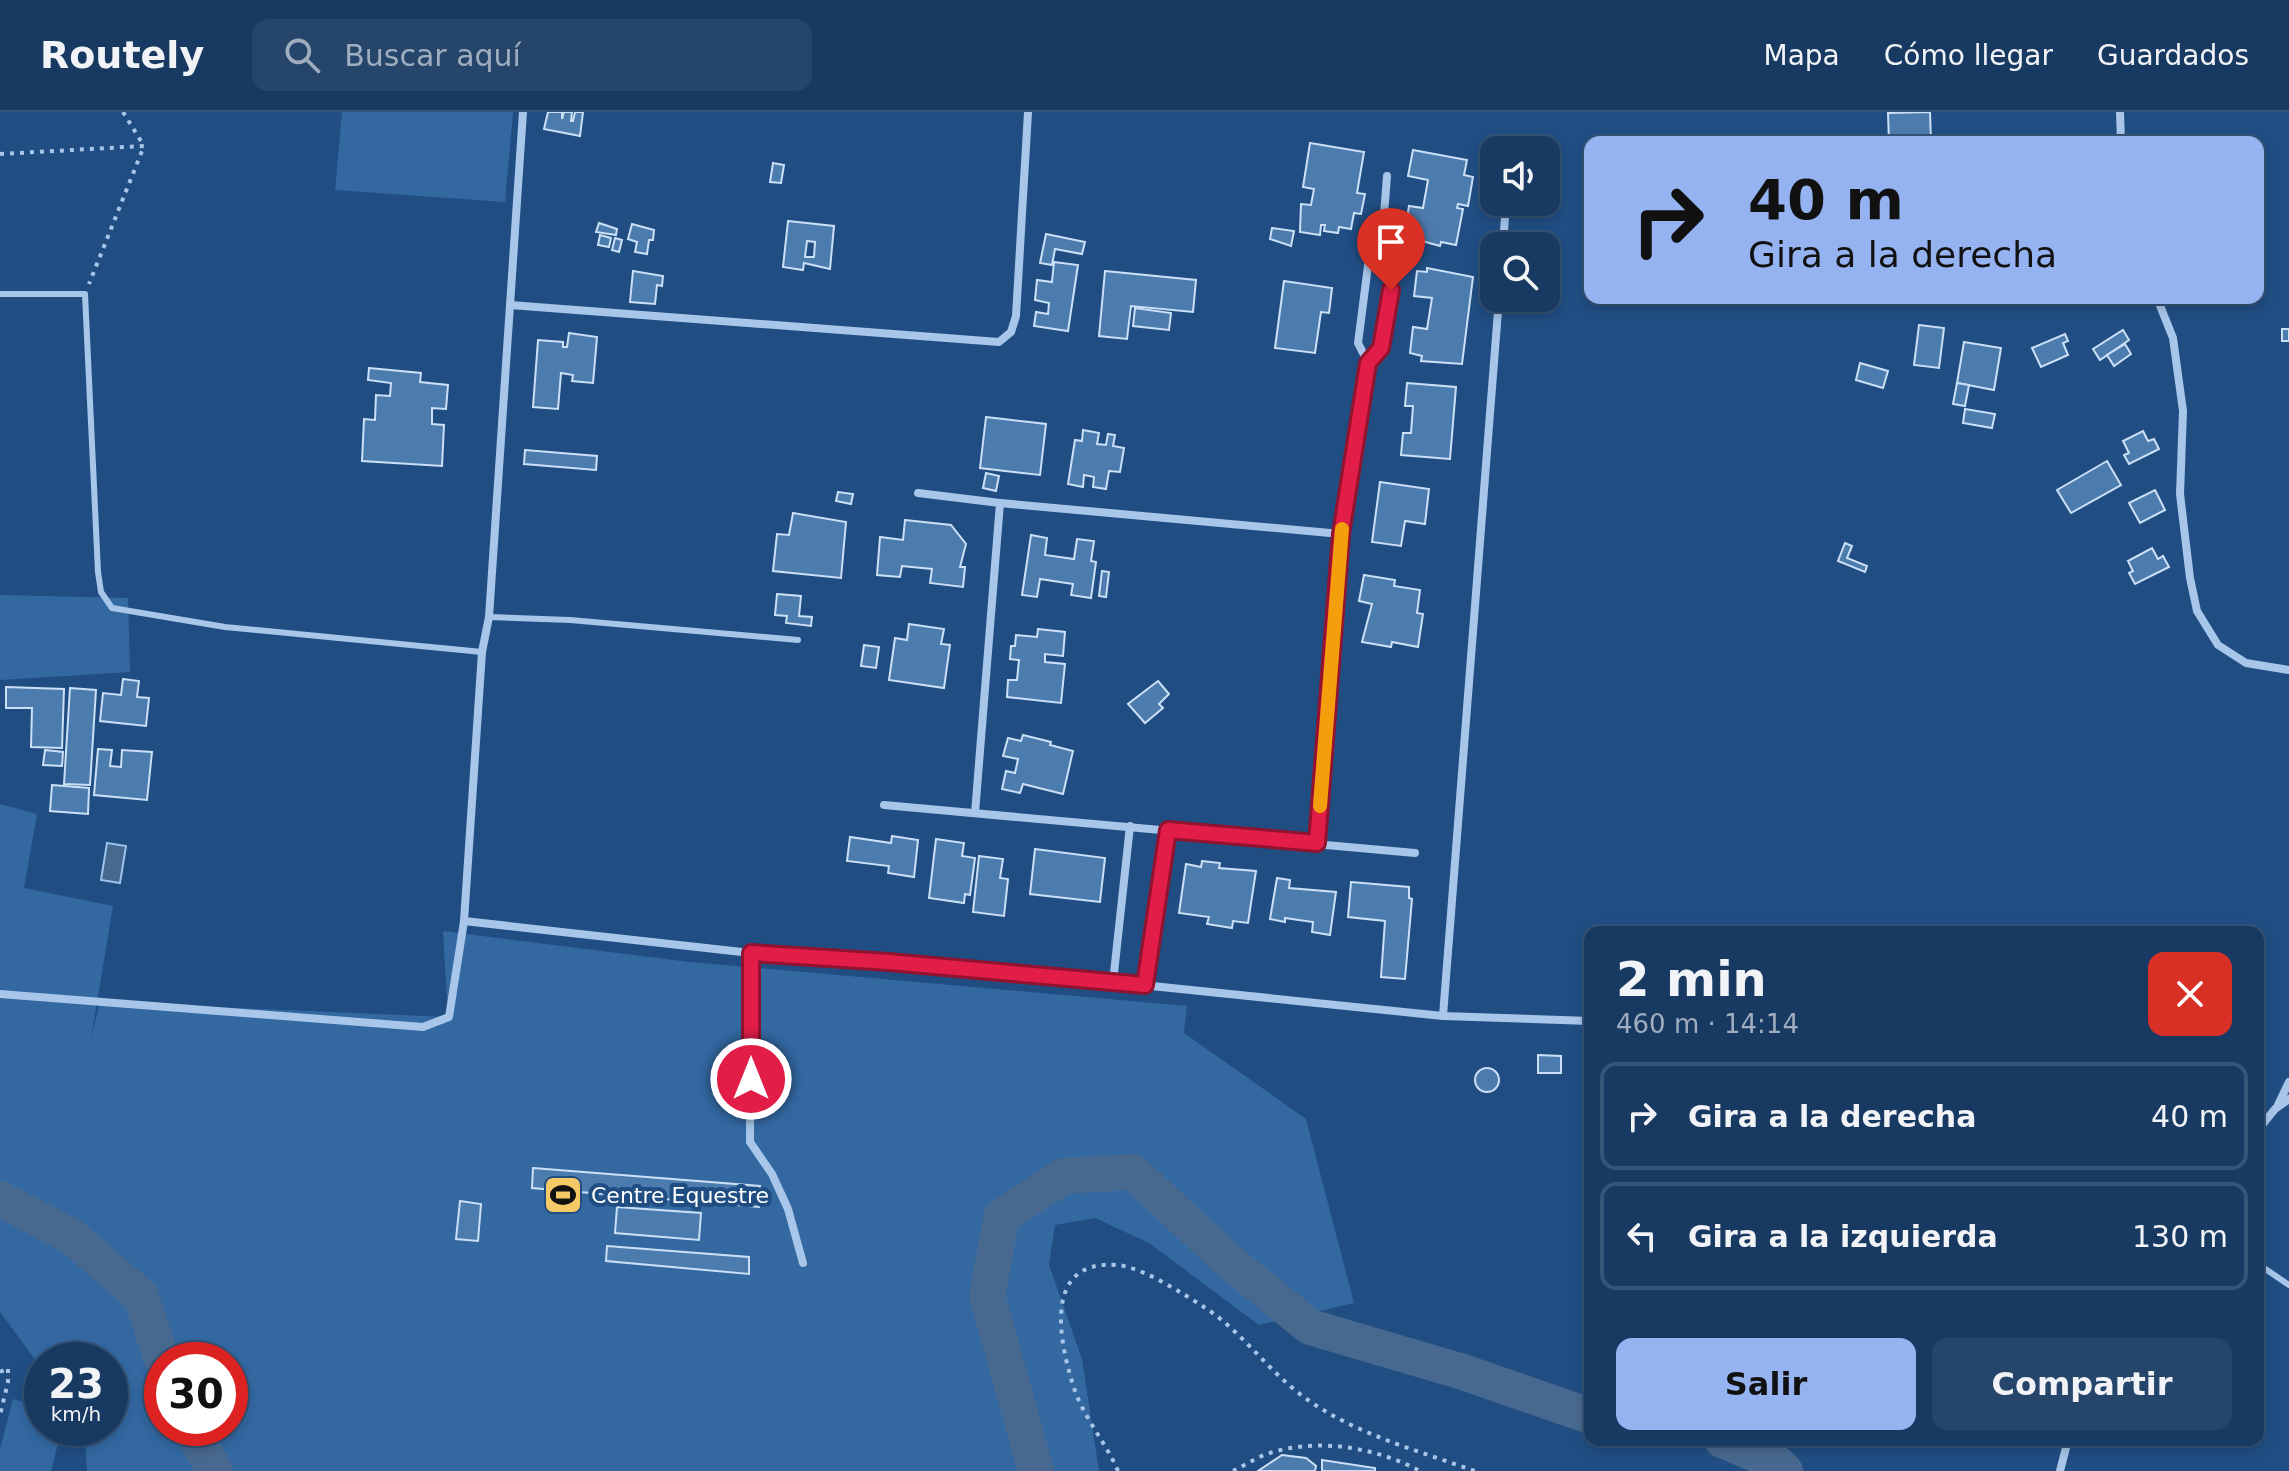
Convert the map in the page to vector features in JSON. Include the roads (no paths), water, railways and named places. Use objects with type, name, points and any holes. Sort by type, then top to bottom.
[{"type":"street","points":[[0,994],[423,1027],[449,1017],[464,921],[482,652],[489,617],[523,112]]},
{"type":"street","points":[[510,305],[999,342],[1011,332],[1016,316],[1028,112]]},
{"type":"street","points":[[2120,112],[2121,136]]},
{"type":"street","points":[[1368,363],[1358,343],[1369,258],[1383,227],[1387,176]]},
{"type":"street","points":[[1317,843],[1341,534],[1368,363],[1381,348],[1395,261],[1383,227]]},
{"type":"street","points":[[2159,304],[2173,338],[2183,411],[2180,494],[2197,611],[2218,645],[2236,657],[2246,663],[2289,670]]},
{"type":"street","points":[[1443,1016],[1498,312]]},
{"type":"street","points":[[918,493],[1341,534]]},
{"type":"street","points":[[975,813],[1000,503]]},
{"type":"street","points":[[884,805],[1415,853]]},
{"type":"street","points":[[1113,982],[1130,826]]},
{"type":"street","points":[[1145,985],[1168,830]]},
{"type":"street","points":[[464,921],[751,953],[1113,982],[1443,1016],[1584,1021]]},
{"type":"street","points":[[751,953],[750,1142],[772,1174],[788,1209],[803,1263]]},
{"type":"street","points":[[2264,1123],[2289,1082]]},
{"type":"street","points":[[2275,1109],[2289,1099]]},
{"type":"street","points":[[2060,1471],[2066,1446]]},
{"type":"lane","points":[[0,294],[85,294],[98,572],[101,592],[112,608],[225,627],[482,652]]},
{"type":"lane","points":[[489,617],[570,620],[798,640]]},
{"type":"lane","points":[[2264,1268],[2289,1285]]},
{"type":"waterway","points":[[1036,1471],[987,1295],[1002,1216],[1064,1176],[1133,1172],[1230,1262],[1310,1327],[1463,1372],[1584,1414]]},
{"type":"waterway","points":[[0,1199],[71,1236],[141,1296],[156,1342]]},
{"type":"waterway","points":[[201,1446],[215,1471]]},
{"type":"waterway","points":[[1736,1446],[1777,1463],[1785,1471]]},
{"type":"place","name":"Centre Equestre","points":[[563,1195]]}]
